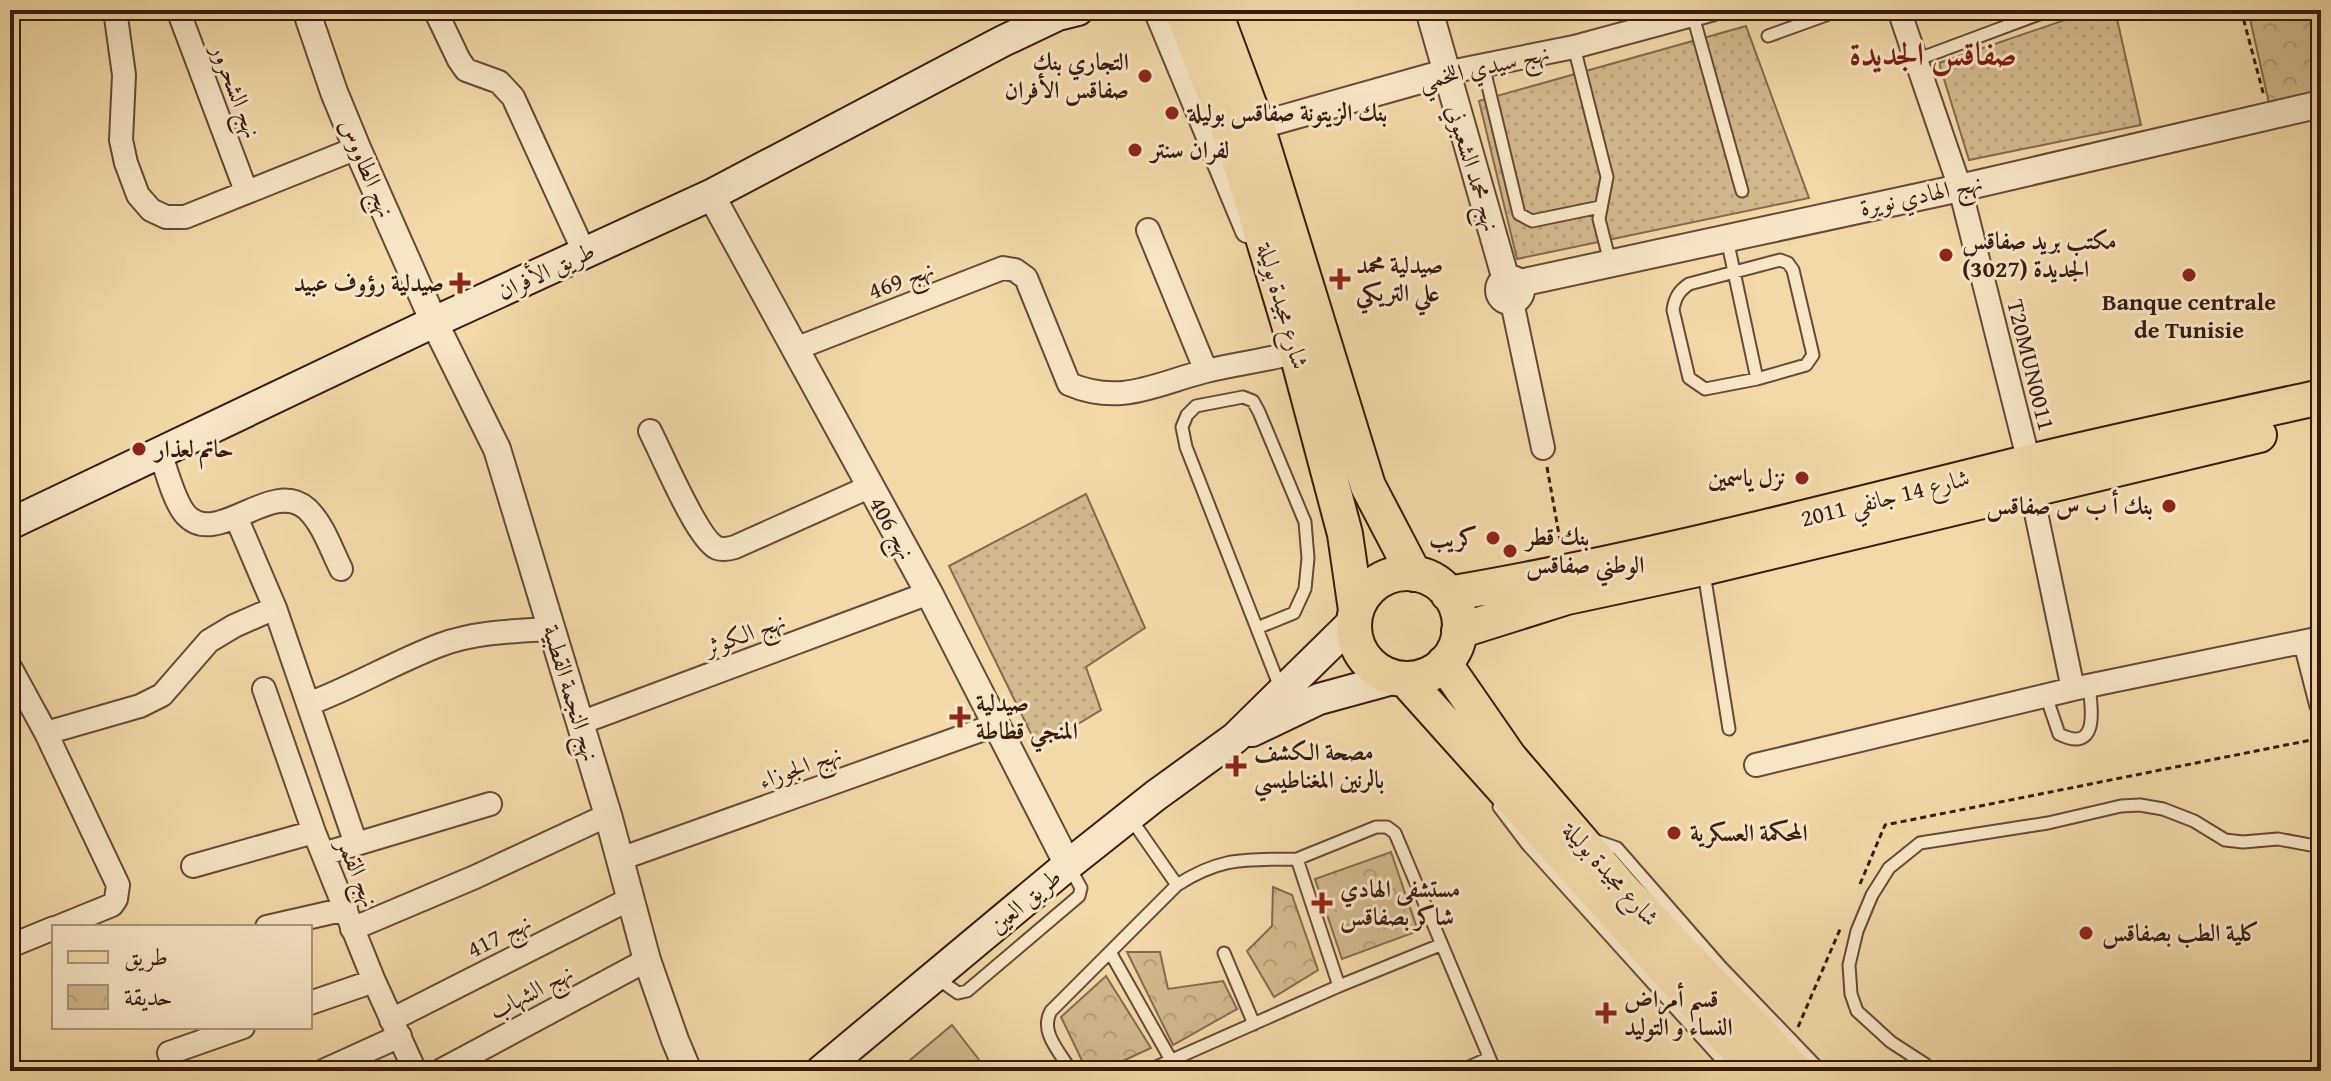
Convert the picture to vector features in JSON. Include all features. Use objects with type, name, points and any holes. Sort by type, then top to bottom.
[{"type":"main road","name":"شارع مجيدة بوليلة","points":[[1182,10],[1237,151],[1294,342],[1345,534],[1355,615]]},
{"type":"main road","name":"شارع مجيدة بوليلة","points":[[1214,10],[1257,126],[1368,486],[1414,574]]},
{"type":"main road","name":"طريق الأفران","points":[[10,524],[434,322],[711,195],[1003,41],[1067,12]]},
{"type":"main road","name":"شارع 14 جانفي 2011","points":[[1459,631],[1567,597],[1703,568],[2321,397]]},
{"type":"main road","name":"شارع 14 جانفي 2011","points":[[1448,594],[1781,523],[2321,420]]},
{"type":"main road","points":[[1399,573],[1427,577],[1448,594],[1459,618],[1459,631],[1451,654],[1433,672],[1401,678],[1373,667],[1364,658],[1358,646],[1355,615],[1363,596],[1385,578],[1399,573]]},
{"type":"main road","name":"طريق العين","points":[[821,1071],[1068,865],[1235,738],[1355,615]]},
{"type":"main road","name":"شارع مجيدة بوليلة","points":[[1444,663],[1509,757],[1623,890],[1795,1071]]},
{"type":"main road","name":"شارع مجيدة بوليلة","points":[[1401,678],[1448,725],[1757,1071]]},
{"type":"main road","name":"طريق العين","points":[[1235,738],[1319,699],[1401,678]]},
{"type":"street","points":[[115,10],[124,75],[121,140],[138,195],[151,210],[166,217],[185,217],[357,148]]},
{"type":"street","name":"نهج الشحرور","points":[[178,10],[246,191]]},
{"type":"street","name":"نهج الطاووس","points":[[306,10],[334,92],[434,322]]},
{"type":"street","points":[[435,10],[466,70],[499,82],[513,97],[585,254]]},
{"type":"street","points":[[1148,230],[1206,371],[1263,361],[1294,342],[1155,10]]},
{"type":"street","name":"نهج محمد الشعبوني","points":[[1429,10],[1445,73],[1513,288],[1543,448]]},
{"type":"street","name":"T20MUN0011","points":[[1899,10],[1960,188],[2081,688]]},
{"type":"street","name":"نهج سيدي اللخمي","points":[[1257,126],[1445,73],[1574,47],[1702,13]]},
{"type":"street","name":"نهج الهادي نويرة","points":[[1513,288],[1610,262],[1960,188],[2321,104]]},
{"type":"street","name":"نهج 406","points":[[711,195],[929,593],[1068,865]]},
{"type":"street","name":"نهج 469","points":[[795,349],[1003,268],[1015,270],[1026,278],[1069,384],[1090,393],[1113,395],[1206,371]]},
{"type":"street","name":"نهج النجمة القطبية","points":[[434,322],[497,449],[608,815],[647,960],[688,1071]]},
{"type":"street","points":[[650,431],[700,532],[724,550],[869,487]]},
{"type":"street","points":[[160,452],[180,508],[187,517],[197,523],[209,524],[277,500],[299,502],[318,523],[341,569]]},
{"type":"street","points":[[236,517],[275,608],[356,844]]},
{"type":"street","name":"نهج الكوثر","points":[[580,723],[929,593]]},
{"type":"street","points":[[46,733],[140,706],[162,695],[209,641],[275,608]]},
{"type":"street","points":[[308,704],[348,689],[442,644],[499,632],[551,629]]},
{"type":"street","points":[[1756,765],[2081,688],[2313,640],[2321,704]]},
{"type":"street","points":[[10,667],[46,733],[118,885],[112,905],[63,925]]},
{"type":"street","name":"نهج القمر","points":[[264,689],[314,832],[374,981],[415,1071]]},
{"type":"street","name":"نهج الجوزاء","points":[[620,859],[998,724]]},
{"type":"street","points":[[323,854],[490,804]]},
{"type":"street","points":[[288,925],[349,919],[475,877],[608,815]]},
{"type":"street","points":[[193,866],[314,832]]},
{"type":"street","name":"نهج 417","points":[[323,1071],[630,899]]},
{"type":"street","points":[[10,946],[52,930]]},
{"type":"street","name":"نهج الشهاب","points":[[440,1071],[647,960]]},
{"type":"street","points":[[312,1002],[374,981]]},
{"type":"street","points":[[169,1053],[237,1029]]},
{"type":"lane","points":[[1768,36],[1840,10]]},
{"type":"lane","points":[[1916,60],[2050,10]]},
{"type":"lane","points":[[1702,13],[1742,191]]},
{"type":"lane","points":[[1574,47],[1607,177],[1600,207],[1602,233],[1610,262]]},
{"type":"lane","points":[[1483,65],[1519,214],[1532,221],[1600,207]]},
{"type":"lane","points":[[1726,237],[1757,379]]},
{"type":"lane","points":[[1780,260],[1788,263],[1793,270],[1813,355],[1806,365],[1757,379],[1705,389],[1694,383],[1689,378],[1673,310],[1674,300],[1689,284],[1780,260]]},
{"type":"lane","points":[[1257,628],[1294,613],[1305,589],[1308,558],[1305,522],[1259,412],[1253,401],[1243,397],[1196,406],[1187,415],[1182,427],[1186,447],[1282,692]]},
{"type":"lane","points":[[1703,568],[1729,729]]},
{"type":"lane","points":[[2046,696],[2059,734],[2078,738],[2087,733],[2093,721],[2081,688]]},
{"type":"lane","name":"شارع مجيدة بوليلة","points":[[1448,725],[1482,786]]},
{"type":"lane","name":"شارع مجيدة بوليلة","points":[[1491,798],[1527,844],[1732,1071]]},
{"type":"lane","points":[[1931,1071],[1891,1042],[1857,1011],[1851,994],[1849,965],[1857,931],[1872,895],[1889,868],[1920,843],[2140,805],[2163,809],[2194,821],[2225,840],[2278,839],[2321,847]]},
{"type":"lane","points":[[1129,816],[1177,885]]},
{"type":"lane","points":[[1071,1071],[1046,1029],[1046,1019],[1177,885],[1200,871],[1228,861],[1297,859],[1376,827],[1387,827],[1395,833],[1495,1071]]},
{"type":"lane","points":[[1580,839],[1599,840],[1617,848],[1721,967],[1821,1071]]},
{"type":"lane","points":[[1297,859],[1339,986]]},
{"type":"lane","points":[[1147,1071],[1440,945]]},
{"type":"lane","points":[[1110,952],[1171,1060]]},
{"type":"lane","points":[[1224,953],[1254,1024]]},
{"type":"lane","points":[[1460,1071],[1489,1058]]},
{"type":"path","points":[[2241,10],[2270,115]]},
{"type":"path","points":[[1543,448],[1565,571]]},
{"type":"green space","points":[[2094,10],[2115,10],[2141,125],[1969,160],[1939,63]]},
{"type":"green space","points":[[2248,10],[2321,10],[2321,90],[2269,103]]},
{"type":"green space","points":[[1746,26],[1809,198],[1517,259],[1479,101]]},
{"type":"green space","points":[[1086,494],[1145,628],[1086,667],[1101,710],[1038,748],[949,566]]},
{"type":"green space","points":[[1391,852],[1418,931],[1342,959],[1315,879]]},
{"type":"green space","points":[[1273,887],[1292,895],[1318,970],[1274,997],[1247,951],[1272,926]]},
{"type":"green space","points":[[1127,952],[1160,952],[1168,989],[1223,981],[1237,1009],[1173,1045]]},
{"type":"green space","points":[[1106,976],[1151,1048],[1101,1071],[1087,1071],[1061,1017]]},
{"type":"green space","points":[[952,1025],[987,1070],[897,1071]]},
{"type":"place","name":"التجاري بنك صفاقس الأفران","points":[[1145,76]]},
{"type":"place","name":"بنك الزيتونة صفاقس بوليلة","points":[[1172,113]]},
{"type":"place","name":"لفران سنتر","points":[[1135,150]]},
{"type":"place","name":"مكتب بريد صفاقس الجديدة (3027)","points":[[1946,255]]},
{"type":"place","name":"Banque centrale de Tunisie","points":[[2189,275]]},
{"type":"place","name":"صيدلية محمد علي التريكي","points":[[1340,279]]},
{"type":"place","name":"صيدلية رؤوف عبيد","points":[[460,283]]},
{"type":"place","name":"حاتم لعذار","points":[[139,449]]},
{"type":"place","name":"نزل ياسمين","points":[[1802,478]]},
{"type":"place","name":"بنك أ ب س صفاقس","points":[[2169,506]]},
{"type":"place","name":"كريب","points":[[1493,538]]},
{"type":"place","name":"بنك قطر الوطني صفاقس","points":[[1510,551]]},
{"type":"place","name":"صيدلية المنجي قطاطة","points":[[960,717]]},
{"type":"place","name":"مصحة الكشف بالرنين المغناطيسي","points":[[1236,766]]},
{"type":"place","name":"المحكمة العسكرية","points":[[1674,833]]},
{"type":"place","name":"مستشفى الهادي شاكر بصفاقس","points":[[1322,903]]},
{"type":"place","name":"كلية الطب بصفاقس","points":[[2086,933]]},
{"type":"place","name":"قسم أمراض النساء و التوليد","points":[[1606,1013]]},
{"type":"district","name":"صفاقس الجديدة","points":[[1933,54]]}]
